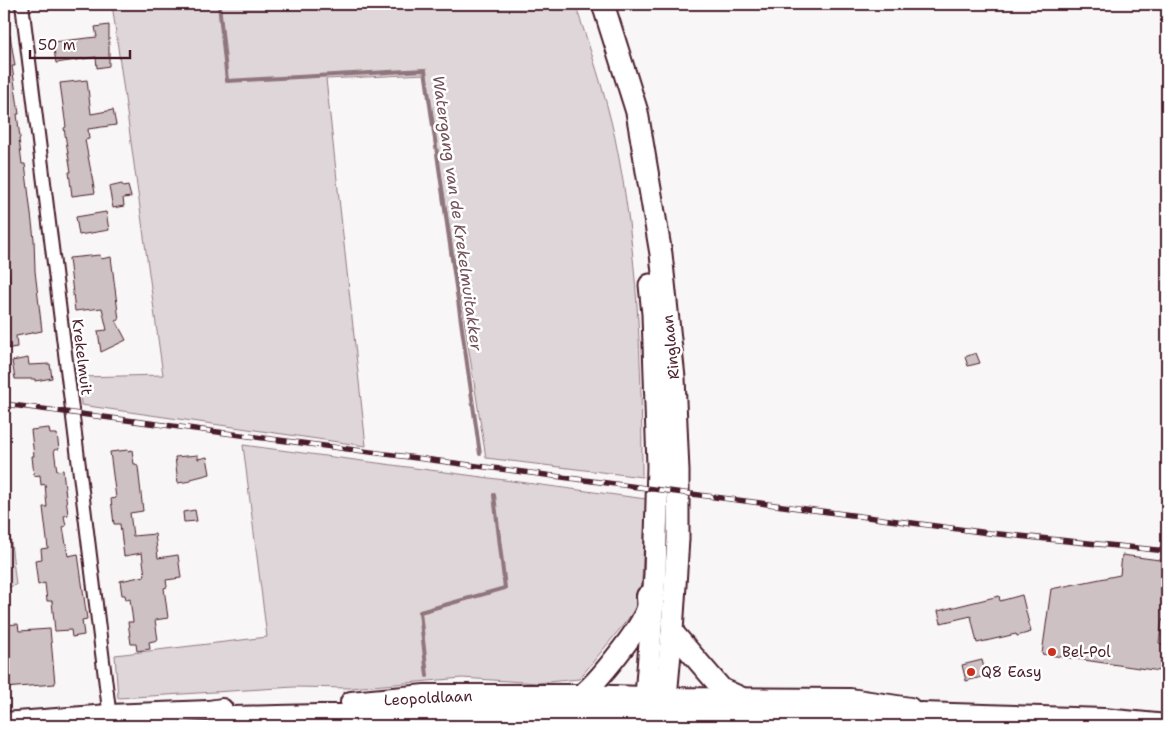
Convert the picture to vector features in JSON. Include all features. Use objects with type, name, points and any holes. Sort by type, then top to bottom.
[{"type":"highway","name":"Ringlaan","points":[[588,4],[624,121],[651,290],[658,466],[655,574],[656,706]]},
{"type":"highway","name":"Ringlaan","points":[[603,4],[637,112],[661,254],[674,378],[678,471],[678,539],[672,631],[656,706]]},
{"type":"main road","points":[[581,695],[598,679],[641,621],[647,607],[648,584],[655,574]]},
{"type":"main road","points":[[672,631],[722,689],[742,698]]},
{"type":"main road","name":"Leopoldlaan","points":[[4,723],[110,721],[247,706],[356,702],[425,695],[581,695],[656,706],[906,718],[921,713],[1104,719],[1167,725]]},
{"type":"main road","name":"Leopoldlaan","points":[[209,711],[232,717],[656,706],[742,698],[850,698],[908,707],[921,713]]},
{"type":"street","name":"Krekelmuit","points":[[22,4],[110,721]]},
{"type":"shaded area","points":[[112,4],[575,4],[611,121],[629,222],[640,349],[642,477],[486,458],[425,74],[326,79],[366,446],[81,405],[79,377],[163,375]]},
{"type":"shaded area","points":[[243,445],[646,499],[641,599],[628,619],[579,679],[538,683],[462,678],[350,688],[294,687],[118,698],[115,655],[267,637]]},
{"type":"shaded area","points":[[4,483],[16,585],[4,588]]},
{"type":"building","points":[[109,25],[109,66],[97,68],[96,57],[56,63],[53,42],[97,37],[95,27]]},
{"type":"building","points":[[4,35],[10,35],[15,66],[12,66],[19,114],[17,114],[19,139],[22,164],[25,164],[34,239],[35,271],[42,331],[16,336],[17,347],[5,349],[4,283],[10,281],[6,252],[10,251],[6,226],[4,226]]},
{"type":"building","points":[[87,80],[91,114],[113,110],[116,125],[88,129],[89,139],[85,140],[95,193],[72,196],[69,172],[71,172],[64,128],[66,127],[60,83]]},
{"type":"building","points":[[122,184],[123,187],[128,186],[131,197],[123,198],[124,206],[113,208],[109,187]]},
{"type":"building","points":[[106,212],[109,230],[79,235],[76,217]]},
{"type":"building","points":[[100,255],[101,259],[111,257],[119,320],[116,321],[126,340],[101,352],[98,331],[107,330],[102,308],[75,311],[69,258]]},
{"type":"building","points":[[976,353],[980,363],[968,366],[965,357]]},
{"type":"building","points":[[28,358],[29,365],[50,364],[52,378],[35,381],[35,379],[15,379],[12,361]]},
{"type":"building","points":[[49,428],[50,434],[57,434],[59,449],[54,450],[57,471],[63,470],[68,515],[64,516],[66,526],[63,527],[68,556],[78,554],[87,619],[82,620],[84,635],[72,637],[71,630],[55,631],[52,601],[47,601],[45,583],[38,585],[35,560],[42,559],[41,549],[48,548],[43,507],[47,507],[45,484],[41,485],[40,475],[34,476],[31,430]]},
{"type":"building","points":[[132,450],[134,464],[138,467],[143,511],[130,513],[133,536],[155,534],[158,558],[178,555],[181,578],[166,580],[167,587],[164,588],[168,618],[155,620],[158,640],[149,642],[150,649],[137,651],[136,644],[131,644],[128,622],[133,622],[130,599],[126,600],[125,595],[122,595],[120,581],[145,576],[142,553],[124,556],[120,524],[114,524],[111,499],[116,498],[110,452]]},
{"type":"building","points":[[198,455],[198,459],[207,457],[210,474],[191,479],[191,481],[178,483],[175,457]]},
{"type":"building","points":[[195,510],[197,521],[184,522],[183,512]]},
{"type":"building","points":[[1122,555],[1167,561],[1165,600],[1167,601],[1167,621],[1162,620],[1159,643],[1167,645],[1167,672],[1042,654],[1051,589],[1120,575]]},
{"type":"building","points":[[1022,595],[1031,632],[977,643],[971,616],[941,623],[938,611],[999,596],[1000,601]]},
{"type":"building","points":[[18,624],[19,631],[50,629],[55,684],[4,688],[4,625]]},
{"type":"building","points":[[982,660],[986,676],[966,681],[962,665]]},
{"type":"waterway","name":"Watergang van de Krekelmuitakker","points":[[219,4],[227,81],[425,70],[480,454]]},
{"type":"waterway","points":[[427,676],[420,612],[505,588],[494,495]]},
{"type":"railway","points":[[4,404],[989,533],[1167,551]]},
{"type":"place","name":"Bel-Pol","points":[[1052,652]]},
{"type":"place","name":"Q8 Easy","points":[[971,672]]}]
